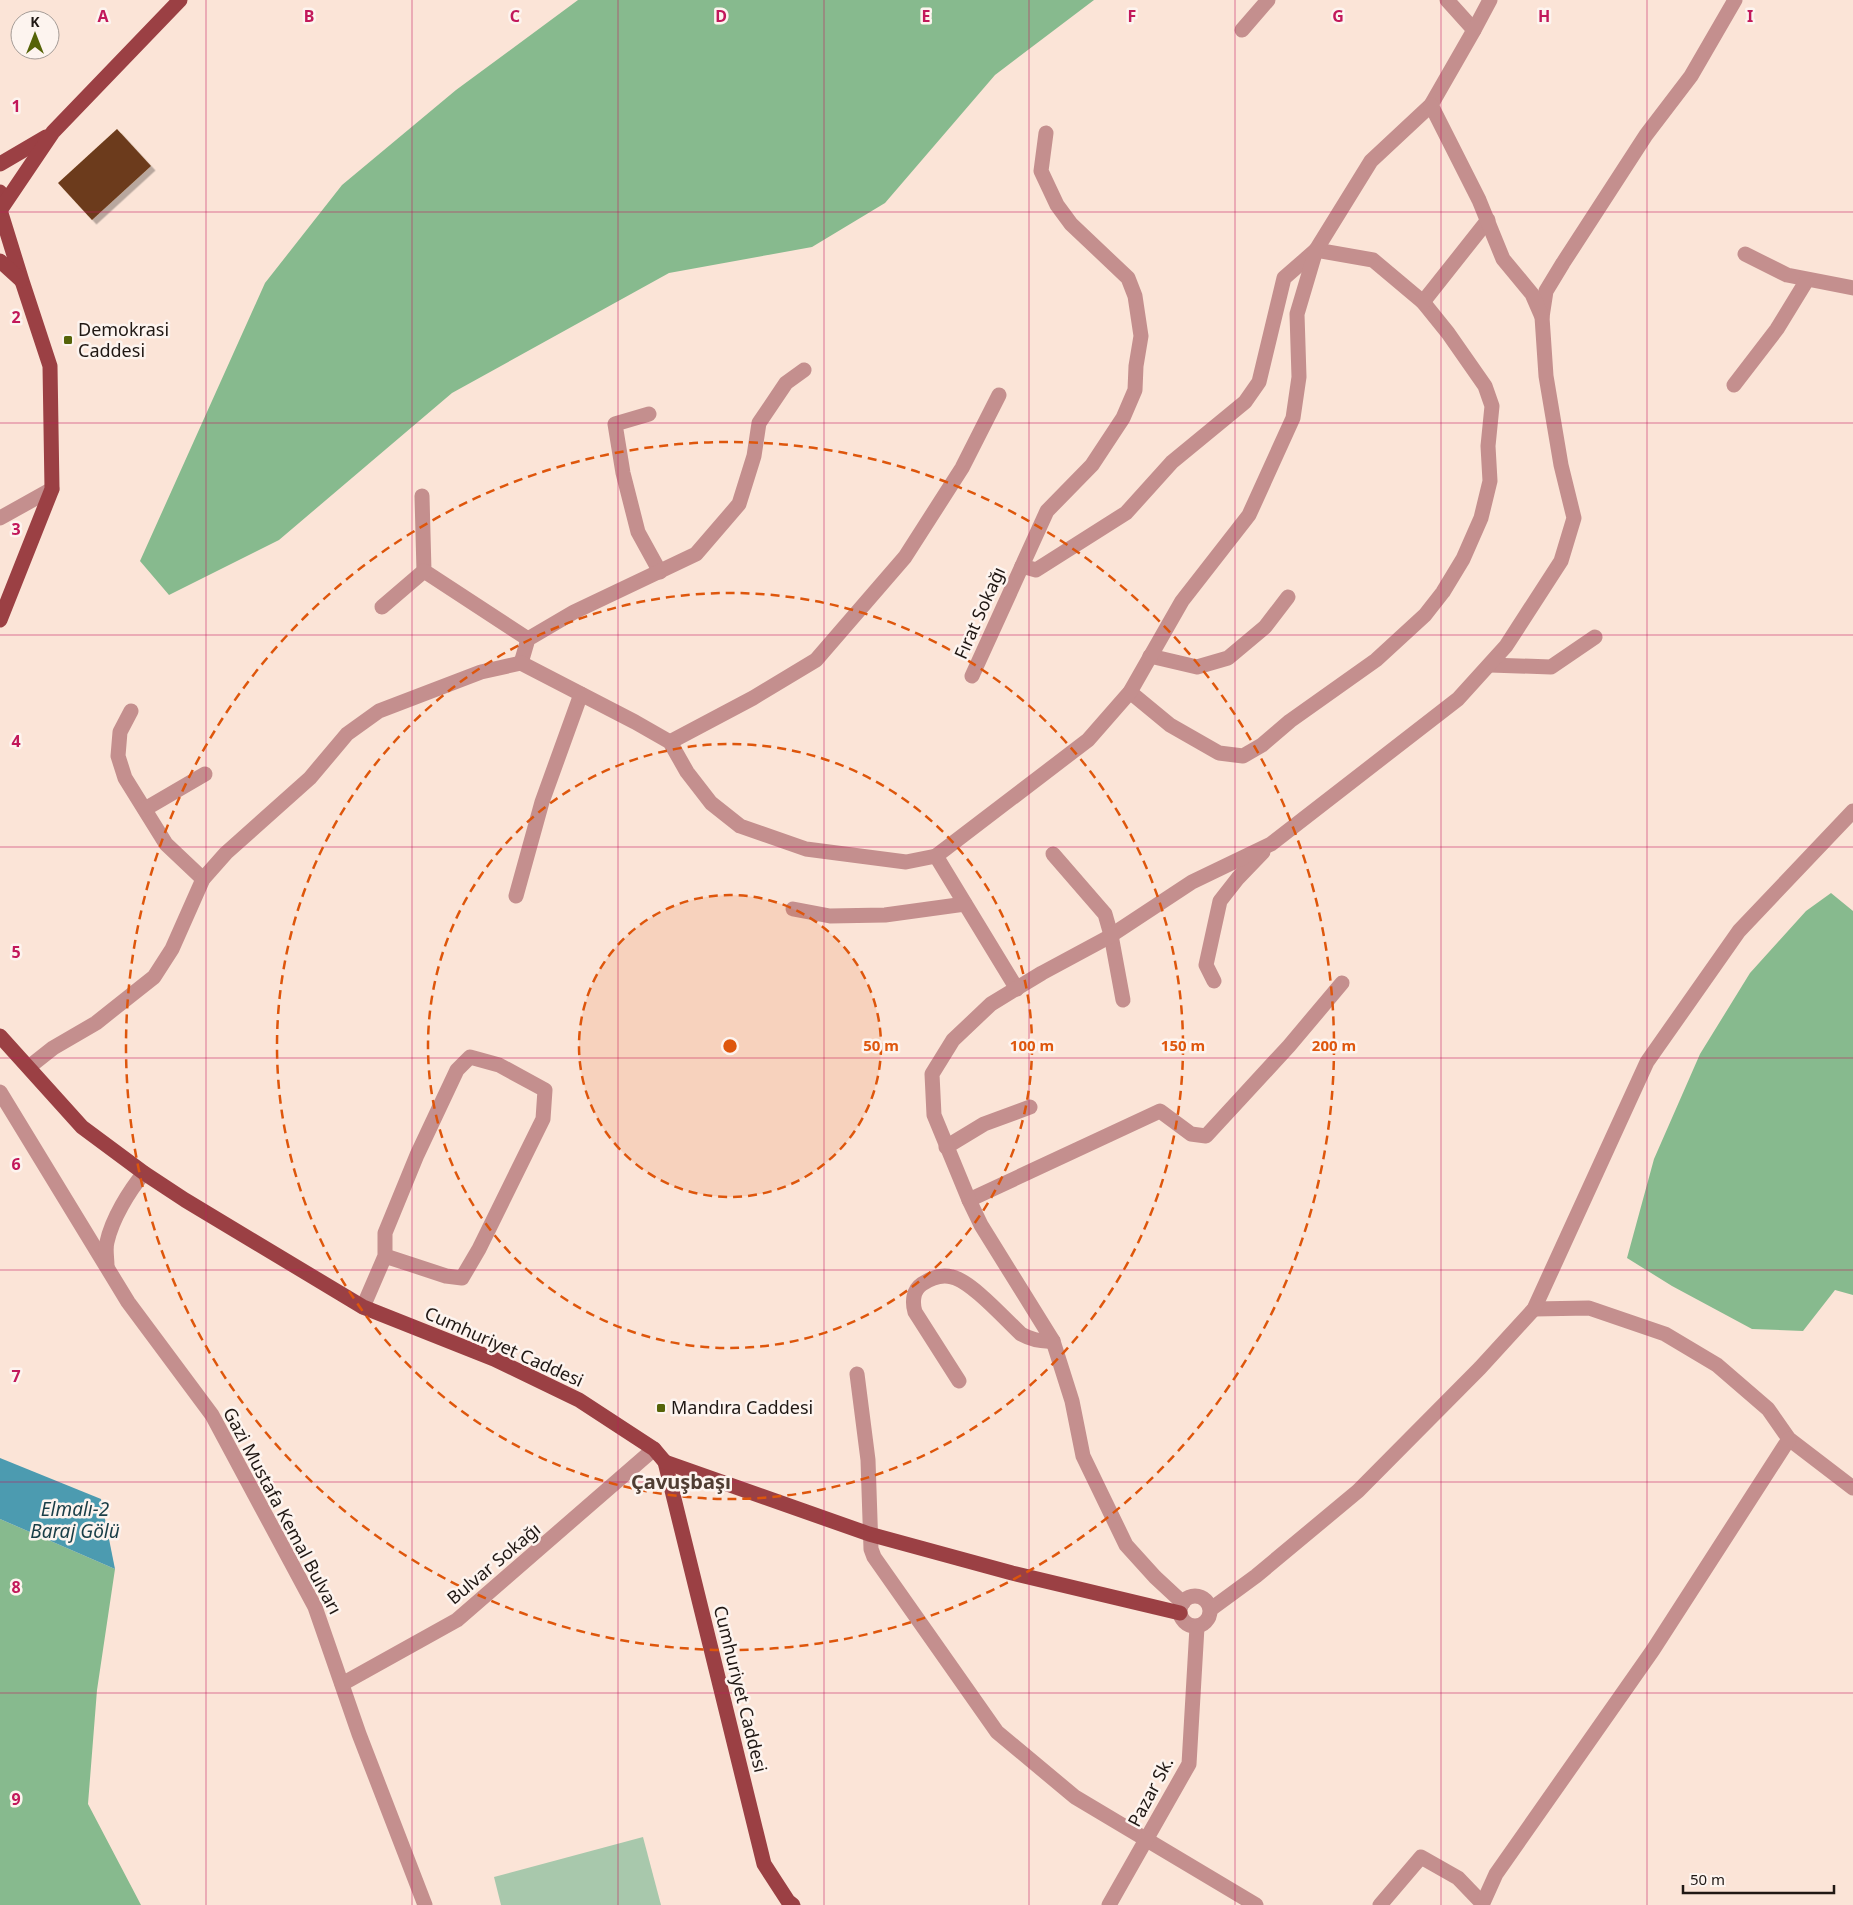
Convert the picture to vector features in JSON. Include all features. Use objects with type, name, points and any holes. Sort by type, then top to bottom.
[{"type":"main road","points":[[0,210],[54,132],[180,0]]},
{"type":"main road","points":[[0,164],[54,132]]},
{"type":"main road","points":[[0,192],[2,201],[0,210],[50,366],[52,489],[0,620]]},
{"type":"main road","points":[[0,261],[22,281]]},
{"type":"main road","name":"Cumhuriyet Caddesi","points":[[0,1036],[82,1127],[144,1173],[185,1200],[363,1307],[494,1359],[579,1400],[654,1449],[665,1462],[764,1864],[788,1901],[793,1905]]},
{"type":"main road","points":[[665,1462],[870,1534],[1012,1574],[1181,1608]]},
{"type":"street","points":[[1242,30],[1268,0]]},
{"type":"street","points":[[1447,0],[1474,30]]},
{"type":"street","points":[[29,1067],[53,1048],[96,1023],[154,977],[172,949],[203,879],[226,853],[310,778],[347,734],[379,711],[481,672],[521,663],[670,742],[687,772],[711,803],[740,826],[806,849],[906,862],[936,856],[1088,740],[1130,692],[1182,601],[1249,515],[1293,418],[1299,377],[1297,314],[1316,250],[1372,161],[1431,105],[1490,0]]},
{"type":"street","points":[[1214,981],[1206,965],[1220,901],[1238,878],[1271,844],[1458,700],[1506,646],[1561,561],[1574,518],[1561,466],[1546,376],[1542,317],[1546,291],[1646,135],[1691,76],[1735,0]]},
{"type":"street","points":[[1431,105],[1479,200],[1503,259],[1532,294],[1542,317]]},
{"type":"street","name":"Fırat Sokağı","points":[[972,676],[1047,511],[1092,465],[1123,418],[1135,390],[1136,366],[1141,336],[1135,296],[1128,278],[1071,224],[1058,205],[1041,171],[1046,133]]},
{"type":"street","points":[[1423,302],[1488,220]]},
{"type":"street","points":[[1130,692],[1170,725],[1194,739],[1219,753],[1243,756],[1262,745],[1290,721],[1376,660],[1425,615],[1443,592],[1463,559],[1481,518],[1490,481],[1488,446],[1492,406],[1485,386],[1448,333],[1423,302],[1373,260],[1316,250]]},
{"type":"street","points":[[1022,566],[1036,570],[1126,513],[1172,462],[1245,402],[1259,382],[1284,278],[1316,250]]},
{"type":"street","points":[[1745,254],[1771,268],[1806,280],[1853,288]]},
{"type":"street","points":[[1734,385],[1777,329],[1806,280]]},
{"type":"street","points":[[521,663],[528,640],[574,612],[696,554],[739,504],[754,456],[759,423],[786,383],[804,370]]},
{"type":"street","points":[[670,742],[753,698],[816,660],[905,557],[962,468],[999,395]]},
{"type":"street","points":[[649,414],[615,424],[623,473],[638,532],[660,572]]},
{"type":"street","points":[[0,518],[52,489]]},
{"type":"street","points":[[422,496],[424,571]]},
{"type":"street","points":[[424,571],[528,640]]},
{"type":"street","points":[[382,607],[424,571]]},
{"type":"street","points":[[1150,656],[1198,667],[1228,658],[1265,627],[1288,597]]},
{"type":"street","points":[[1490,665],[1551,667],[1595,637]]},
{"type":"street","points":[[516,896],[542,802],[581,694]]},
{"type":"street","points":[[131,711],[120,732],[118,756],[125,778],[166,844],[203,879]]},
{"type":"street","points":[[144,809],[205,774]]},
{"type":"street","points":[[1271,844],[1192,882],[1112,936],[991,1004],[953,1040],[932,1074],[934,1114],[946,1147],[981,1225],[1053,1341],[1072,1402],[1083,1456],[1126,1545],[1181,1608],[1185,1623],[1197,1627],[1208,1621],[1211,1609],[1256,1576],[1358,1491],[1480,1368],[1534,1309],[1647,1062],[1739,932],[1853,810]]},
{"type":"street","points":[[1053,854],[1105,914],[1112,936],[1123,1000]]},
{"type":"street","points":[[936,856],[1017,989]]},
{"type":"street","points":[[793,909],[830,916],[885,915],[965,904]]},
{"type":"street","points":[[970,1200],[1160,1111],[1191,1134],[1206,1136],[1289,1046],[1342,983]]},
{"type":"street","points":[[363,1307],[385,1256],[385,1233],[457,1070],[470,1057],[499,1064],[544,1090],[543,1118],[479,1249],[462,1278],[446,1276],[385,1256]]},
{"type":"street","name":"Gazi Mustafa Kemal Bulvarı","points":[[0,1092],[128,1302],[217,1424],[316,1607],[359,1734],[425,1905]]},
{"type":"street","points":[[946,1147],[984,1124],[1030,1108]]},
{"type":"street","points":[[107,1267],[107,1243],[117,1215],[130,1190],[144,1173]]},
{"type":"street","points":[[958,1381],[913,1306],[915,1292],[920,1285],[935,1277],[950,1276],[964,1282],[1021,1334],[1042,1342],[1053,1341]]},
{"type":"street","points":[[1534,1309],[1589,1308],[1666,1334],[1717,1365],[1768,1409],[1788,1439],[1853,1488]]},
{"type":"street","points":[[857,1374],[868,1460],[870,1534],[871,1549],[874,1557],[997,1732],[1075,1797],[1256,1905]]},
{"type":"street","points":[[1380,1905],[1421,1857],[1458,1878],[1482,1904],[1496,1874],[1652,1650],[1788,1439]]},
{"type":"street","name":"Bulvar Sokağı","points":[[342,1684],[456,1620],[654,1449]]},
{"type":"street","points":[[1181,1608],[1193,1596],[1204,1599],[1211,1609]]},
{"type":"street","name":"Pazar Sk.","points":[[1109,1905],[1189,1764],[1197,1627]]},
{"type":"green space","points":[[578,0],[1094,0],[995,75],[885,203],[812,247],[669,273],[452,393],[279,540],[169,595],[140,561],[265,283],[342,185],[456,90]]},
{"type":"green space","points":[[1831,893],[1853,911],[1853,1295],[1835,1290],[1803,1331],[1752,1329],[1672,1286],[1627,1258],[1654,1159],[1700,1054],[1750,973],[1806,911]]},
{"type":"green space","points":[[0,1519],[115,1569],[97,1690],[88,1804],[141,1905],[0,1905]]},
{"type":"green space","points":[[643,1837],[661,1905],[501,1905],[494,1877]]},
{"type":"water","name":"Elmalı-2 Baraj Gölü","points":[[0,1458],[101,1499],[115,1569],[0,1519]]},
{"type":"building","points":[[117,129],[151,166],[92,220],[58,183]]},
{"type":"place","name":"Demokrasi Caddesi","points":[[68,340]]},
{"type":"place","name":"Mandıra Caddesi","points":[[661,1408]]},
{"type":"district","name":"Çavuşbaşı","points":[[681,1482]]}]
